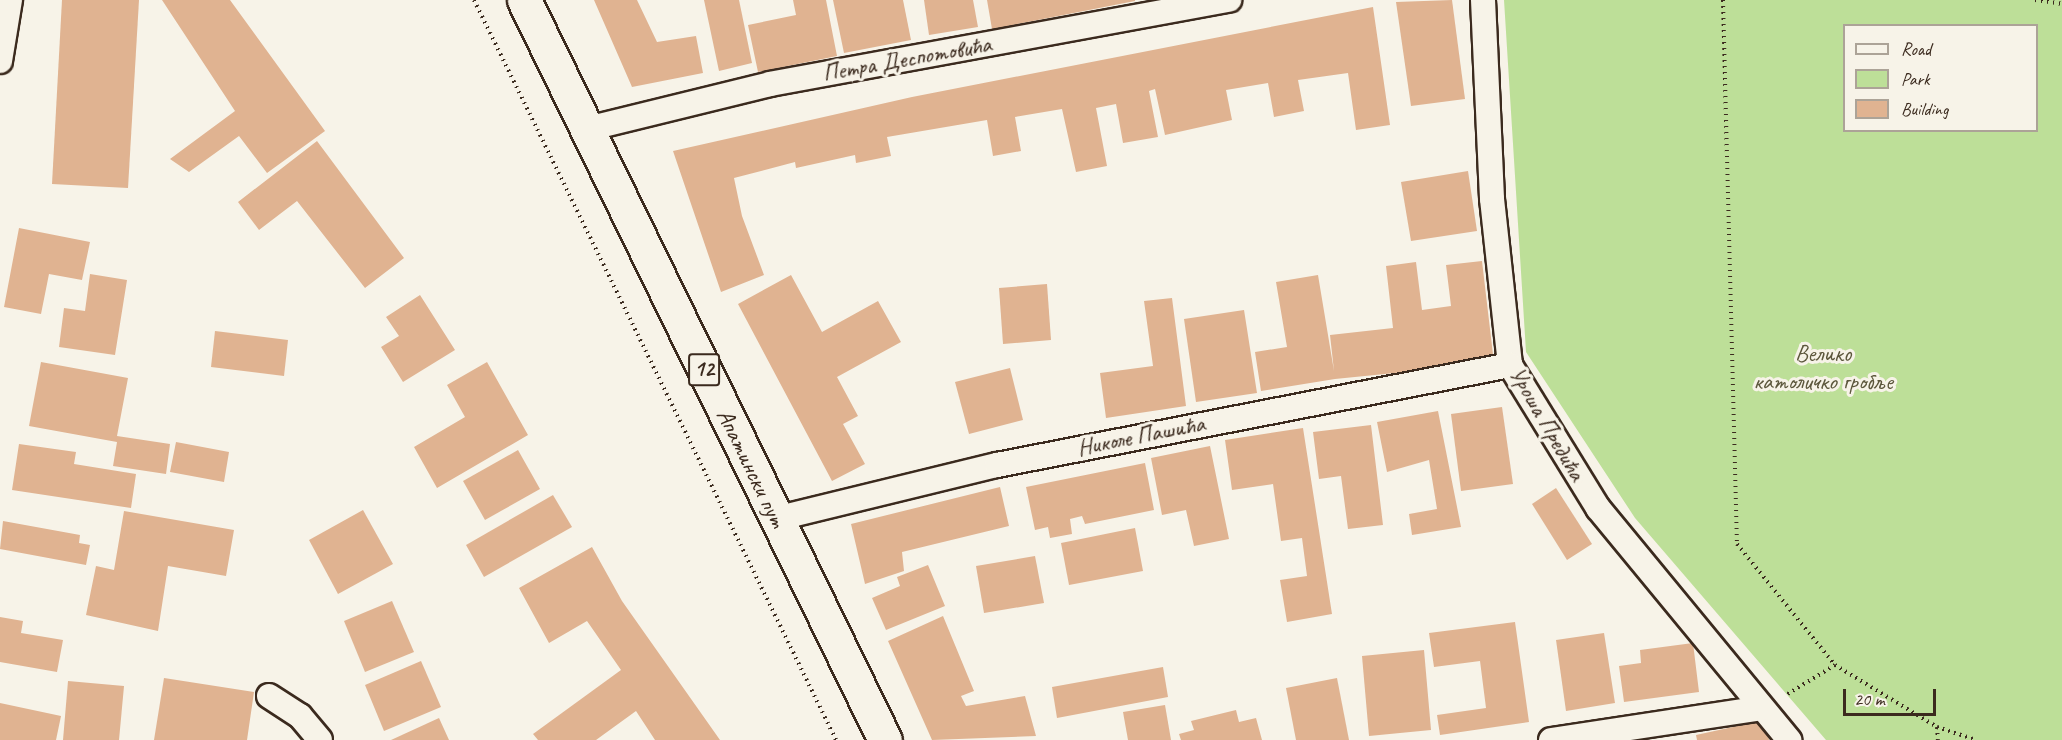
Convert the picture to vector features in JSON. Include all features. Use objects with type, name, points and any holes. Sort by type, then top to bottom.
[{"type":"main road","name":"Апатински пут","points":[[524,0],[775,519],[885,740]]},
{"type":"street","points":[[0,61],[10,0]]},
{"type":"street","name":"Петра Деспотовића","points":[[587,129],[770,84],[1229,0]]},
{"type":"street","name":"Уроша Предића","points":[[1483,0],[1492,199],[1510,365],[1598,508],[1789,740]]},
{"type":"street","name":"Николе Пашића","points":[[775,519],[997,465],[1510,365]]},
{"type":"street","points":[[269,696],[300,716],[320,740]]},
{"type":"street","points":[[1551,740],[1762,708]]},
{"type":"path","points":[[474,0],[836,740]]},
{"type":"path","points":[[1723,0],[1737,544],[1835,665],[1937,727],[1976,740]]},
{"type":"path","points":[[2034,0],[2062,4]]},
{"type":"path","points":[[1762,708],[1835,665]]},
{"type":"path","points":[[1937,727],[1938,740]]},
{"type":"green space","name":"Велико католичко гробље","points":[[1504,0],[2062,0],[2062,740],[1826,740],[1635,518],[1526,352]]},
{"type":"building","points":[[62,0],[139,0],[128,188],[52,184]]},
{"type":"building","points":[[162,0],[230,0],[325,131],[267,173],[239,136],[189,172],[170,159],[235,111]]},
{"type":"building","points":[[594,0],[637,0],[657,42],[696,36],[703,73],[632,87]]},
{"type":"building","points":[[704,0],[739,0],[752,63],[719,71]]},
{"type":"building","points":[[793,0],[826,0],[837,56],[758,72],[748,25],[796,15]]},
{"type":"building","points":[[833,0],[903,0],[911,40],[844,53]]},
{"type":"building","points":[[924,0],[973,0],[978,27],[929,35]]},
{"type":"building","points":[[987,0],[1135,0],[1135,1],[992,29]]},
{"type":"building","points":[[1452,0],[1465,99],[1411,106],[1396,2]]},
{"type":"building","points":[[1373,7],[1390,125],[1356,130],[1348,73],[1298,80],[1304,111],[1274,117],[1268,83],[1226,90],[1232,120],[1165,135],[1155,89],[1149,91],[1158,137],[1123,143],[1116,104],[1096,108],[1107,166],[1076,172],[1062,109],[1015,117],[1021,151],[993,156],[987,120],[887,137],[891,156],[856,163],[855,155],[796,168],[795,162],[734,178],[742,216],[764,275],[721,292],[673,151],[912,97]]},
{"type":"building","points":[[317,141],[404,258],[365,288],[297,201],[259,230],[238,202]]},
{"type":"building","points":[[1468,171],[1477,231],[1411,241],[1401,182]]},
{"type":"building","points":[[19,228],[90,242],[82,280],[49,274],[41,314],[4,307]]},
{"type":"building","points":[[1482,261],[1494,363],[1335,379],[1261,391],[1255,352],[1287,347],[1276,282],[1318,275],[1334,371],[1330,335],[1393,328],[1386,266],[1416,262],[1422,310],[1451,306],[1446,265]]},
{"type":"building","points":[[90,274],[127,280],[115,355],[59,347],[64,308],[85,311]]},
{"type":"building","points":[[791,275],[822,332],[878,301],[901,342],[837,377],[858,416],[843,424],[865,464],[832,481],[738,304]]},
{"type":"building","points":[[1047,284],[1051,340],[1003,344],[999,288]]},
{"type":"building","points":[[420,295],[455,350],[403,382],[381,347],[399,336],[386,317]]},
{"type":"building","points":[[1172,298],[1186,406],[1106,418],[1100,373],[1153,366],[1144,301]]},
{"type":"building","points":[[1244,310],[1257,393],[1196,402],[1184,319]]},
{"type":"building","points":[[215,331],[288,340],[284,376],[211,367]]},
{"type":"building","points":[[41,362],[128,378],[117,436],[170,444],[166,474],[113,466],[117,442],[29,426]]},
{"type":"building","points":[[487,362],[528,435],[437,488],[414,447],[465,417],[447,385]]},
{"type":"building","points":[[1010,368],[1023,420],[969,434],[955,382]]},
{"type":"building","points":[[1502,407],[1513,484],[1461,491],[1451,414]]},
{"type":"building","points":[[1438,411],[1461,527],[1412,535],[1409,514],[1437,509],[1429,460],[1387,472],[1377,422]]},
{"type":"building","points":[[1371,425],[1383,525],[1348,529],[1341,476],[1319,479],[1313,432]]},
{"type":"building","points":[[1303,428],[1332,614],[1287,622],[1280,580],[1307,576],[1302,538],[1281,541],[1273,484],[1232,490],[1225,440]]},
{"type":"building","points":[[176,442],[229,452],[224,482],[170,472]]},
{"type":"building","points":[[19,444],[76,452],[74,464],[136,474],[131,508],[12,490]]},
{"type":"building","points":[[1210,446],[1229,539],[1194,546],[1186,510],[1162,515],[1151,458]]},
{"type":"building","points":[[518,450],[540,489],[485,520],[463,481]]},
{"type":"building","points":[[1145,463],[1154,510],[1085,524],[1082,516],[1070,519],[1072,534],[1050,538],[1048,527],[1035,530],[1026,487]]},
{"type":"building","points":[[1000,487],[1009,526],[902,552],[904,571],[865,584],[851,524]]},
{"type":"building","points":[[1556,488],[1592,544],[1567,560],[1532,504]]},
{"type":"building","points":[[553,495],[572,527],[484,577],[466,545]]},
{"type":"building","points":[[363,510],[393,564],[338,594],[309,540]]},
{"type":"building","points":[[124,511],[234,530],[226,576],[168,566],[158,631],[86,615],[96,566],[114,570]]},
{"type":"building","points":[[3,521],[80,535],[79,543],[90,545],[86,565],[0,549]]},
{"type":"building","points":[[1135,528],[1143,571],[1069,585],[1061,543]]},
{"type":"building","points":[[592,547],[622,601],[720,740],[655,740],[636,711],[596,740],[538,740],[533,734],[621,670],[587,621],[549,643],[519,588]]},
{"type":"building","points":[[1035,556],[1044,603],[984,613],[976,566]]},
{"type":"building","points":[[928,565],[945,606],[886,630],[872,598],[900,586],[897,577]]},
{"type":"building","points":[[392,601],[414,652],[365,672],[344,621]]},
{"type":"building","points":[[943,616],[974,691],[961,696],[966,706],[1025,696],[1036,736],[932,740],[888,641]]},
{"type":"building","points":[[0,617],[23,621],[21,633],[63,640],[57,672],[0,662]]},
{"type":"building","points":[[1515,622],[1529,722],[1440,735],[1437,715],[1486,708],[1480,661],[1434,667],[1429,633]]},
{"type":"building","points":[[1604,633],[1615,703],[1566,711],[1556,640]]},
{"type":"building","points":[[1693,643],[1699,692],[1624,702],[1619,666],[1641,663],[1640,650]]},
{"type":"building","points":[[1424,650],[1431,730],[1369,736],[1362,656]]},
{"type":"building","points":[[421,661],[441,707],[384,731],[365,685]]},
{"type":"building","points":[[1163,667],[1168,697],[1057,718],[1052,687]]},
{"type":"building","points":[[164,678],[254,692],[247,740],[154,740]]},
{"type":"building","points":[[1337,678],[1349,740],[1296,740],[1286,688]]},
{"type":"building","points":[[68,681],[124,686],[119,740],[63,740]]},
{"type":"building","points":[[0,703],[61,716],[56,740],[0,740]]},
{"type":"building","points":[[1165,705],[1171,740],[1128,740],[1123,712]]},
{"type":"building","points":[[1236,710],[1239,722],[1256,718],[1262,740],[1181,740],[1179,734],[1194,730],[1191,721]]},
{"type":"building","points":[[439,718],[449,740],[391,740]]},
{"type":"building","points":[[1765,720],[1769,740],[1697,740],[1696,735]]}]
